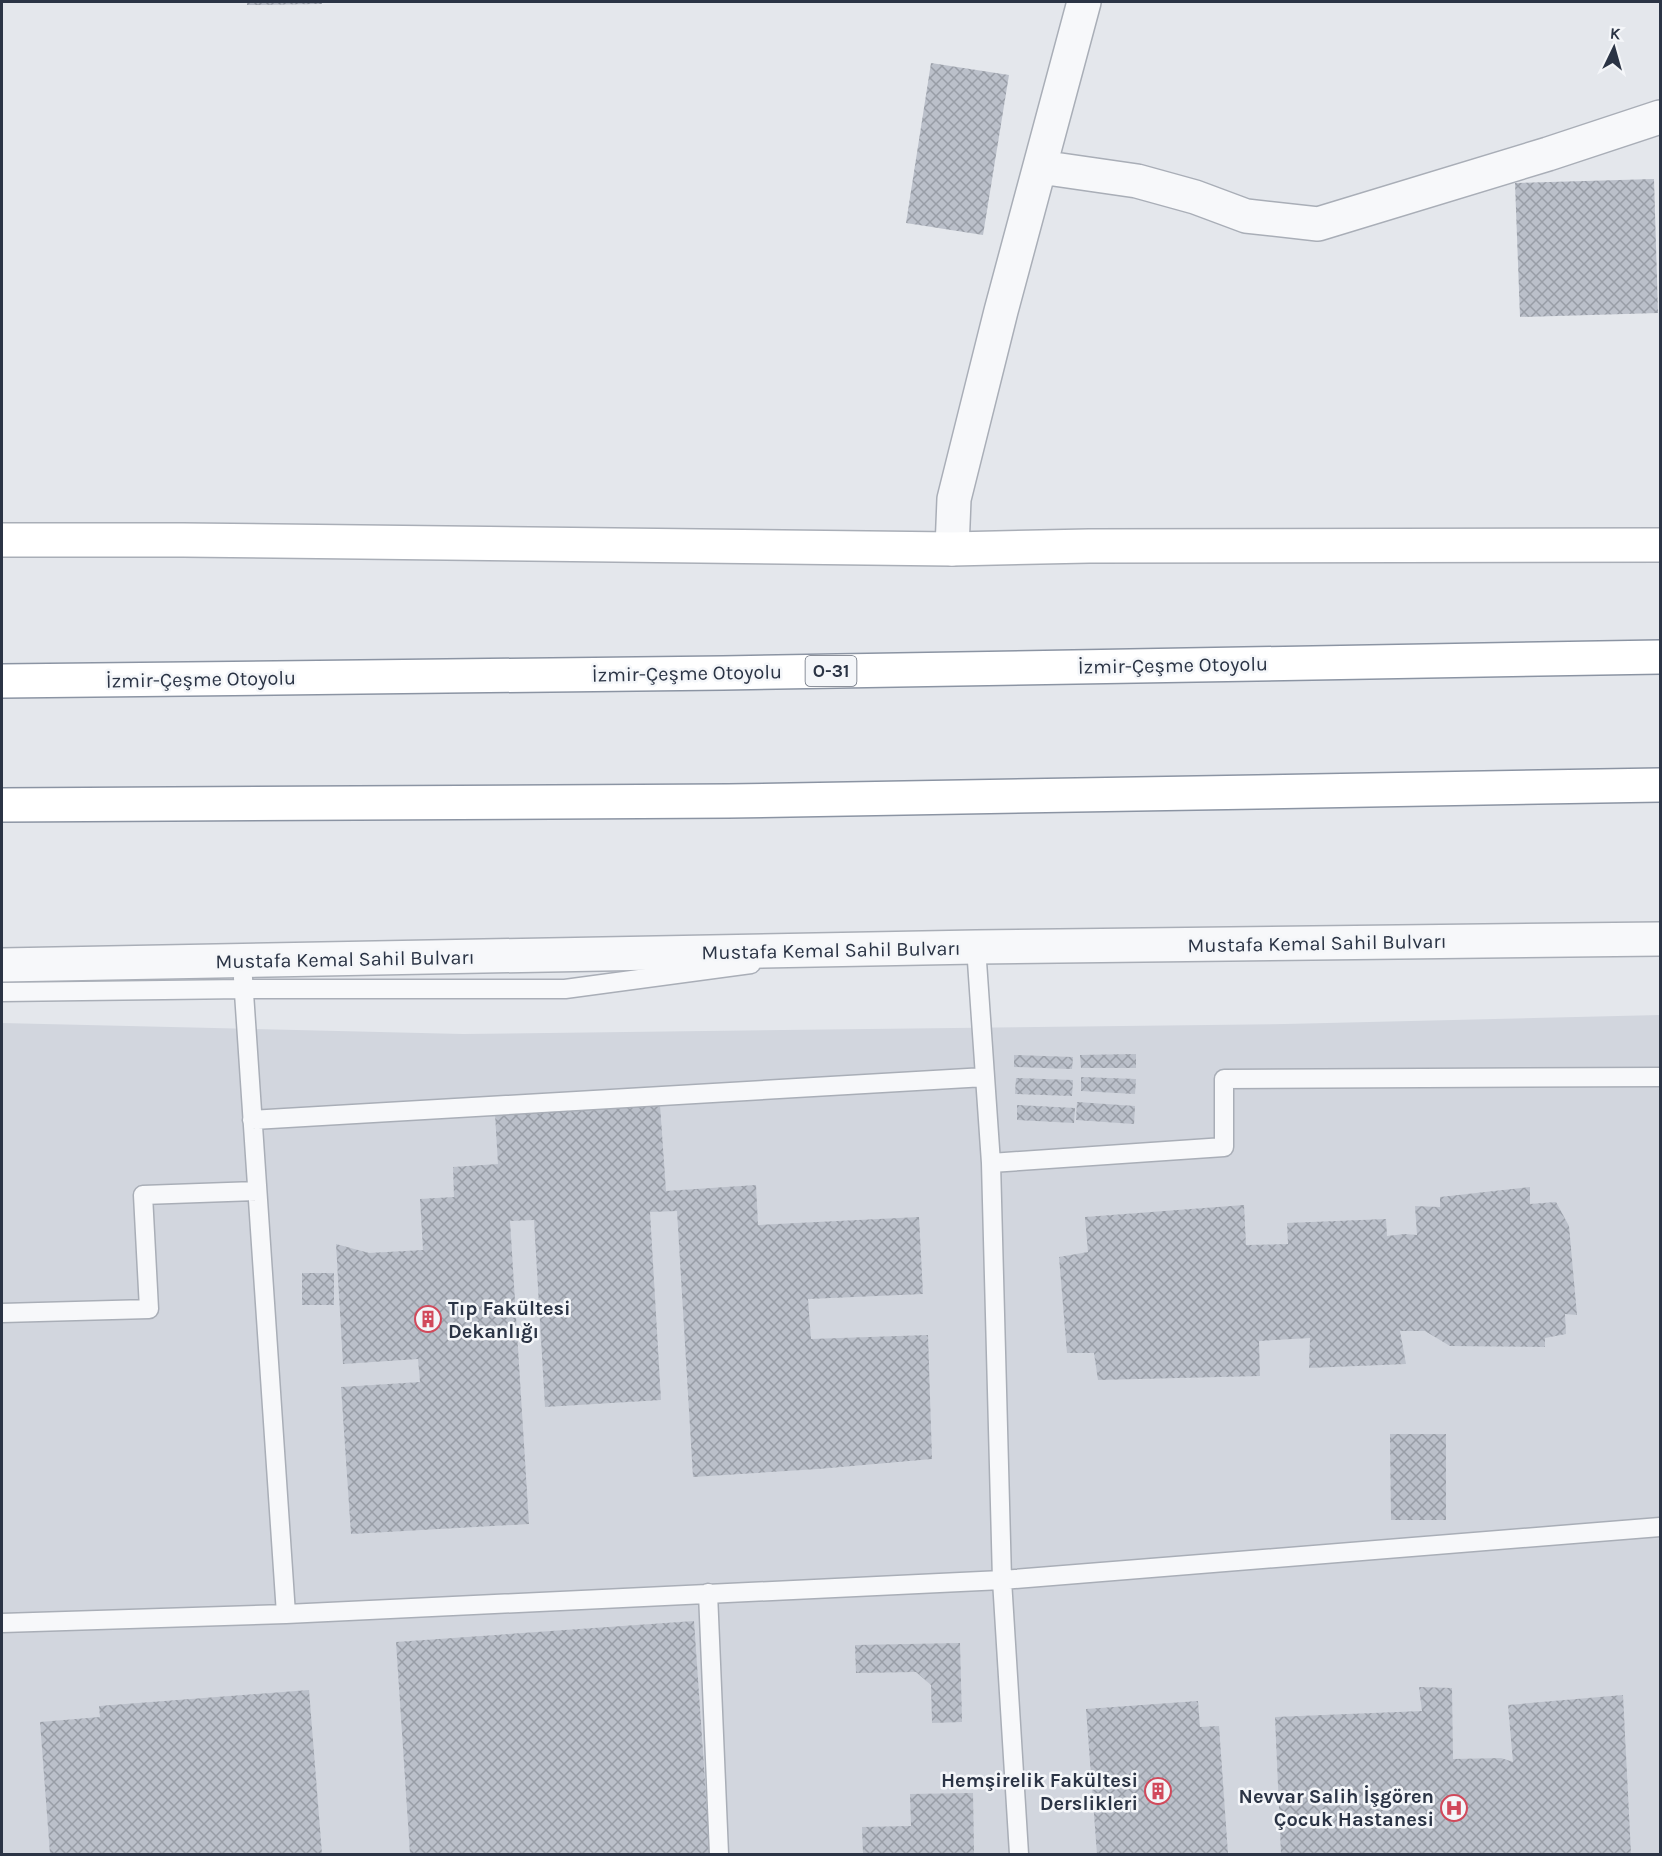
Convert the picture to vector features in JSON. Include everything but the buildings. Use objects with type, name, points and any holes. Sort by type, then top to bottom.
[{"type":"main road","points":[[2,540],[952,549],[1089,546],[1660,545]]},
{"type":"main road","name":"İzmir-Çeşme Otoyolu","points":[[2,681],[735,673],[1660,657]]},
{"type":"main road","points":[[2,805],[716,801],[1660,785]]},
{"type":"street","points":[[952,549],[954,500],[1001,311],[1084,2]]},
{"type":"street","points":[[1040,167],[1137,181],[1195,197],[1246,216],[1318,224],[1660,117]]},
{"type":"street","name":"Mustafa Kemal Sahil Bulvarı","points":[[2,965],[243,975],[833,950],[1660,939]]},
{"type":"lane","points":[[976,947],[991,1163],[1002,1580],[1019,1854]]},
{"type":"lane","points":[[2,992],[243,975],[286,1614]]},
{"type":"lane","points":[[252,1120],[985,1077]]},
{"type":"lane","points":[[991,1163],[1224,1147],[1224,1079],[1660,1077]]},
{"type":"lane","points":[[2,1313],[149,1309],[143,1195],[257,1191]]},
{"type":"lane","points":[[2,1623],[286,1614],[1002,1580],[1660,1527]]},
{"type":"lane","points":[[708,1593],[719,1854]]},
{"type":"shaded area","points":[[1660,1015],[1660,1854],[2,1854],[2,1023],[463,1034],[1285,1024]]},
{"type":"place","name":"Tıp Fakültesi Dekanlığı","points":[[428,1319]]},
{"type":"place","name":"Hemşirelik Fakültesi Derslikleri","points":[[1158,1791]]},
{"type":"place","name":"Nevvar Salih İşgören Çocuk Hastanesi","points":[[1454,1808]]}]
